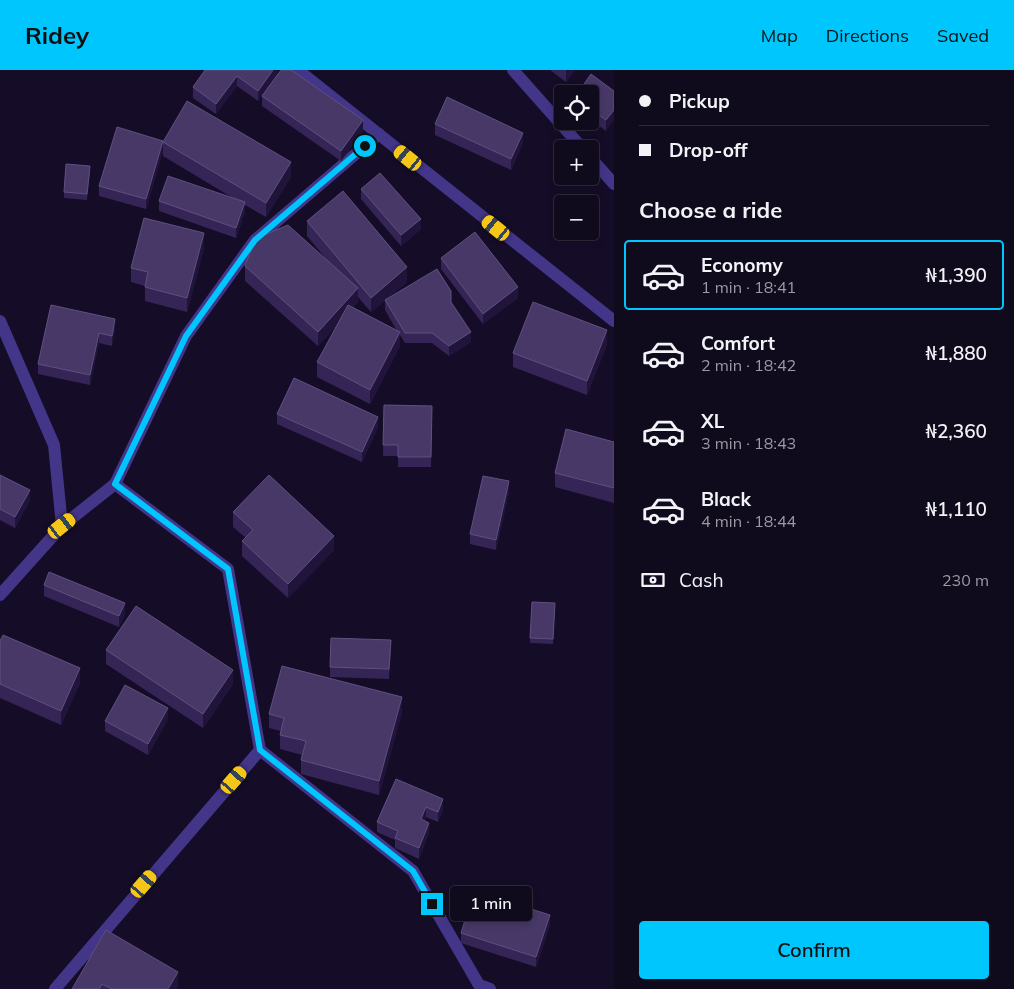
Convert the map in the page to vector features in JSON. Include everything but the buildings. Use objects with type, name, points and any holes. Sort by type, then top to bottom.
[{"type":"street","points":[[298,70],[614,321]]},
{"type":"street","points":[[513,70],[574,140]]},
{"type":"street","points":[[0,596],[62,526],[115,484],[186,336],[255,240],[379,134]]},
{"type":"street","points":[[599,167],[614,184]]},
{"type":"street","points":[[0,321],[54,445],[62,526]]},
{"type":"street","points":[[115,484],[228,569],[260,750],[413,871],[479,985],[490,989]]},
{"type":"street","points":[[55,989],[260,750]]},
{"type":"route","points":[[365,146],[255,240],[186,336],[115,484],[228,569],[260,750],[413,871],[432,904]]}]
